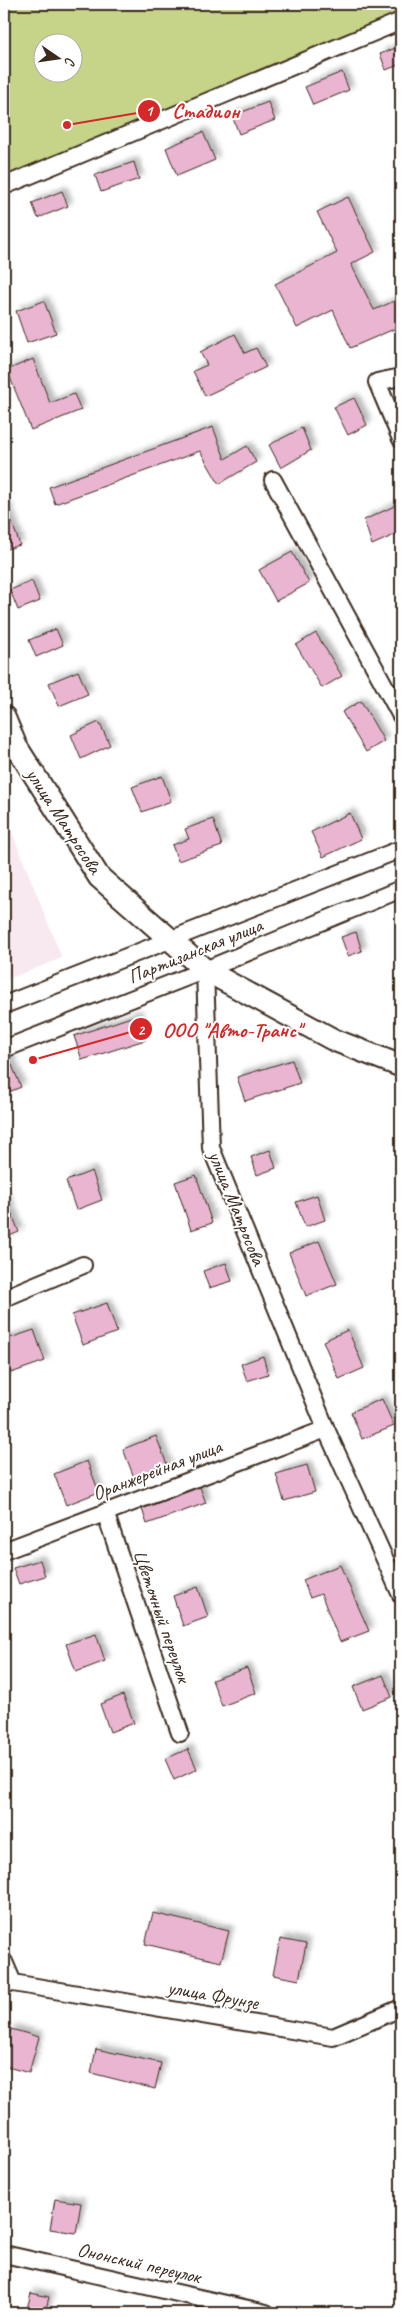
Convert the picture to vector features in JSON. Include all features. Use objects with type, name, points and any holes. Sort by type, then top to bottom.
[{"type":"main road","name":"улица Матросова","points":[[4,717],[16,746],[99,877],[205,970]]},
{"type":"main road","points":[[205,970],[334,1040],[401,1066]]},
{"type":"street","points":[[4,186],[401,21]]},
{"type":"street","points":[[401,377],[377,382],[401,439]]},
{"type":"street","points":[[273,480],[401,716]]},
{"type":"street","name":"Партизанская улица","points":[[4,1006],[401,849]]},
{"type":"street","name":"Партизанская улица","points":[[4,1049],[205,970],[401,889]]},
{"type":"street","name":"улица Матросова","points":[[205,970],[211,1148],[326,1429],[401,1595]]},
{"type":"street","points":[[4,1298],[83,1265]]},
{"type":"street","name":"Оранжерейная улица","points":[[4,1551],[326,1429]]},
{"type":"street","name":"Цветочный переулок","points":[[104,1512],[180,1733]]},
{"type":"street","points":[[4,1962],[8,1985]]},
{"type":"street","name":"улица Фрунзе","points":[[8,1985],[333,2037],[401,2008]]},
{"type":"street","name":"Ононский переулок","points":[[4,2254],[266,2313]]},
{"type":"shaded area","points":[[4,812],[62,958],[4,981]]},
{"type":"green space","points":[[4,4],[401,4],[401,13],[4,177]]},
{"type":"building","points":[[401,46],[401,64],[386,70],[380,54]]},
{"type":"building","points":[[342,72],[349,90],[313,105],[305,87]]},
{"type":"building","points":[[268,102],[275,120],[239,134],[232,116]]},
{"type":"building","points":[[203,132],[215,160],[177,176],[166,148]]},
{"type":"building","points":[[134,162],[139,179],[101,192],[95,175]]},
{"type":"building","points":[[62,191],[68,206],[38,218],[32,203]]},
{"type":"building","points":[[348,197],[375,252],[351,264],[374,310],[401,298],[401,326],[350,348],[333,310],[297,328],[275,284],[337,253],[317,212]]},
{"type":"building","points":[[44,301],[56,333],[27,343],[16,311]]},
{"type":"building","points":[[235,334],[245,353],[256,348],[266,367],[205,396],[193,371],[207,365],[200,352]]},
{"type":"building","points":[[33,359],[50,403],[74,394],[81,410],[31,430],[7,370]]},
{"type":"building","points":[[354,398],[367,425],[348,435],[334,407]]},
{"type":"building","points":[[213,427],[225,459],[247,446],[256,462],[219,484],[200,451],[55,504],[49,487]]},
{"type":"building","points":[[302,428],[311,450],[281,468],[269,445]]},
{"type":"building","points":[[401,503],[401,532],[372,545],[364,520]]},
{"type":"building","points":[[4,506],[6,506],[20,545],[4,550]]},
{"type":"building","points":[[292,552],[309,583],[276,601],[259,570]]},
{"type":"building","points":[[32,581],[40,601],[18,610],[10,590]]},
{"type":"building","points":[[56,629],[63,645],[36,657],[29,640]]},
{"type":"building","points":[[316,633],[342,676],[322,688],[296,645]]},
{"type":"building","points":[[78,671],[88,694],[59,706],[49,683]]},
{"type":"building","points":[[361,701],[384,741],[366,752],[342,712]]},
{"type":"building","points":[[99,722],[110,745],[81,759],[71,735]]},
{"type":"building","points":[[162,776],[171,801],[142,812],[132,787]]},
{"type":"building","points":[[350,813],[361,839],[323,857],[311,832]]},
{"type":"building","points":[[213,819],[222,846],[178,861],[172,845],[189,839],[185,829]]},
{"type":"building","points":[[356,932],[362,951],[348,956],[341,937]]},
{"type":"building","points":[[137,1015],[145,1040],[82,1060],[74,1036]]},
{"type":"building","points":[[9,1058],[21,1087],[4,1094],[4,1059]]},
{"type":"building","points":[[292,1060],[300,1083],[245,1101],[237,1077]]},
{"type":"building","points":[[270,1150],[276,1168],[257,1175],[251,1157]]},
{"type":"building","points":[[92,1171],[102,1200],[76,1210],[66,1181]]},
{"type":"building","points":[[196,1175],[212,1223],[191,1230],[175,1182]]},
{"type":"building","points":[[4,1194],[19,1232],[4,1238]]},
{"type":"building","points":[[317,1195],[325,1220],[305,1227],[296,1202]]},
{"type":"building","points":[[319,1241],[337,1284],[306,1296],[289,1253]]},
{"type":"building","points":[[226,1263],[232,1281],[209,1288],[203,1271]]},
{"type":"building","points":[[107,1303],[117,1332],[83,1345],[72,1315]]},
{"type":"building","points":[[34,1330],[45,1361],[11,1373],[4,1352],[4,1340]]},
{"type":"building","points":[[348,1330],[364,1368],[339,1379],[323,1341]]},
{"type":"building","points":[[263,1356],[268,1374],[247,1381],[241,1364]]},
{"type":"building","points":[[382,1399],[394,1426],[362,1439],[351,1412]]},
{"type":"building","points":[[156,1436],[168,1467],[135,1480],[123,1449]]},
{"type":"building","points":[[87,1461],[99,1492],[66,1505],[54,1474]]},
{"type":"building","points":[[307,1465],[315,1492],[284,1501],[276,1474]]},
{"type":"building","points":[[200,1487],[206,1503],[147,1524],[142,1509]]},
{"type":"building","points":[[40,1560],[45,1576],[19,1584],[13,1568]]},
{"type":"building","points":[[340,1565],[369,1631],[340,1642],[321,1594],[310,1598],[303,1580]]},
{"type":"building","points":[[198,1587],[208,1617],[183,1626],[173,1596]]},
{"type":"building","points":[[96,1634],[105,1661],[76,1672],[66,1644]]},
{"type":"building","points":[[247,1668],[256,1693],[222,1706],[212,1680]]},
{"type":"building","points":[[383,1675],[392,1697],[362,1709],[353,1687]]},
{"type":"building","points":[[123,1695],[134,1723],[110,1732],[100,1704]]},
{"type":"building","points":[[188,1749],[197,1769],[174,1780],[165,1759]]},
{"type":"building","points":[[153,1913],[229,1931],[221,1962],[145,1944]]},
{"type":"building","points":[[280,1939],[306,1944],[299,1980],[273,1975]]},
{"type":"building","points":[[11,2029],[39,2037],[29,2073],[4,2066],[4,2056]]},
{"type":"building","points":[[96,2049],[161,2063],[155,2089],[91,2073]]},
{"type":"building","points":[[55,2199],[81,2203],[76,2233],[50,2229]]},
{"type":"building","points":[[31,2293],[49,2297],[45,2313],[26,2313]]},
{"type":"place","name":"Стадион","points":[[67,125]]},
{"type":"place","name":"ООО \"Авто-Транс\"","points":[[33,1060]]}]
